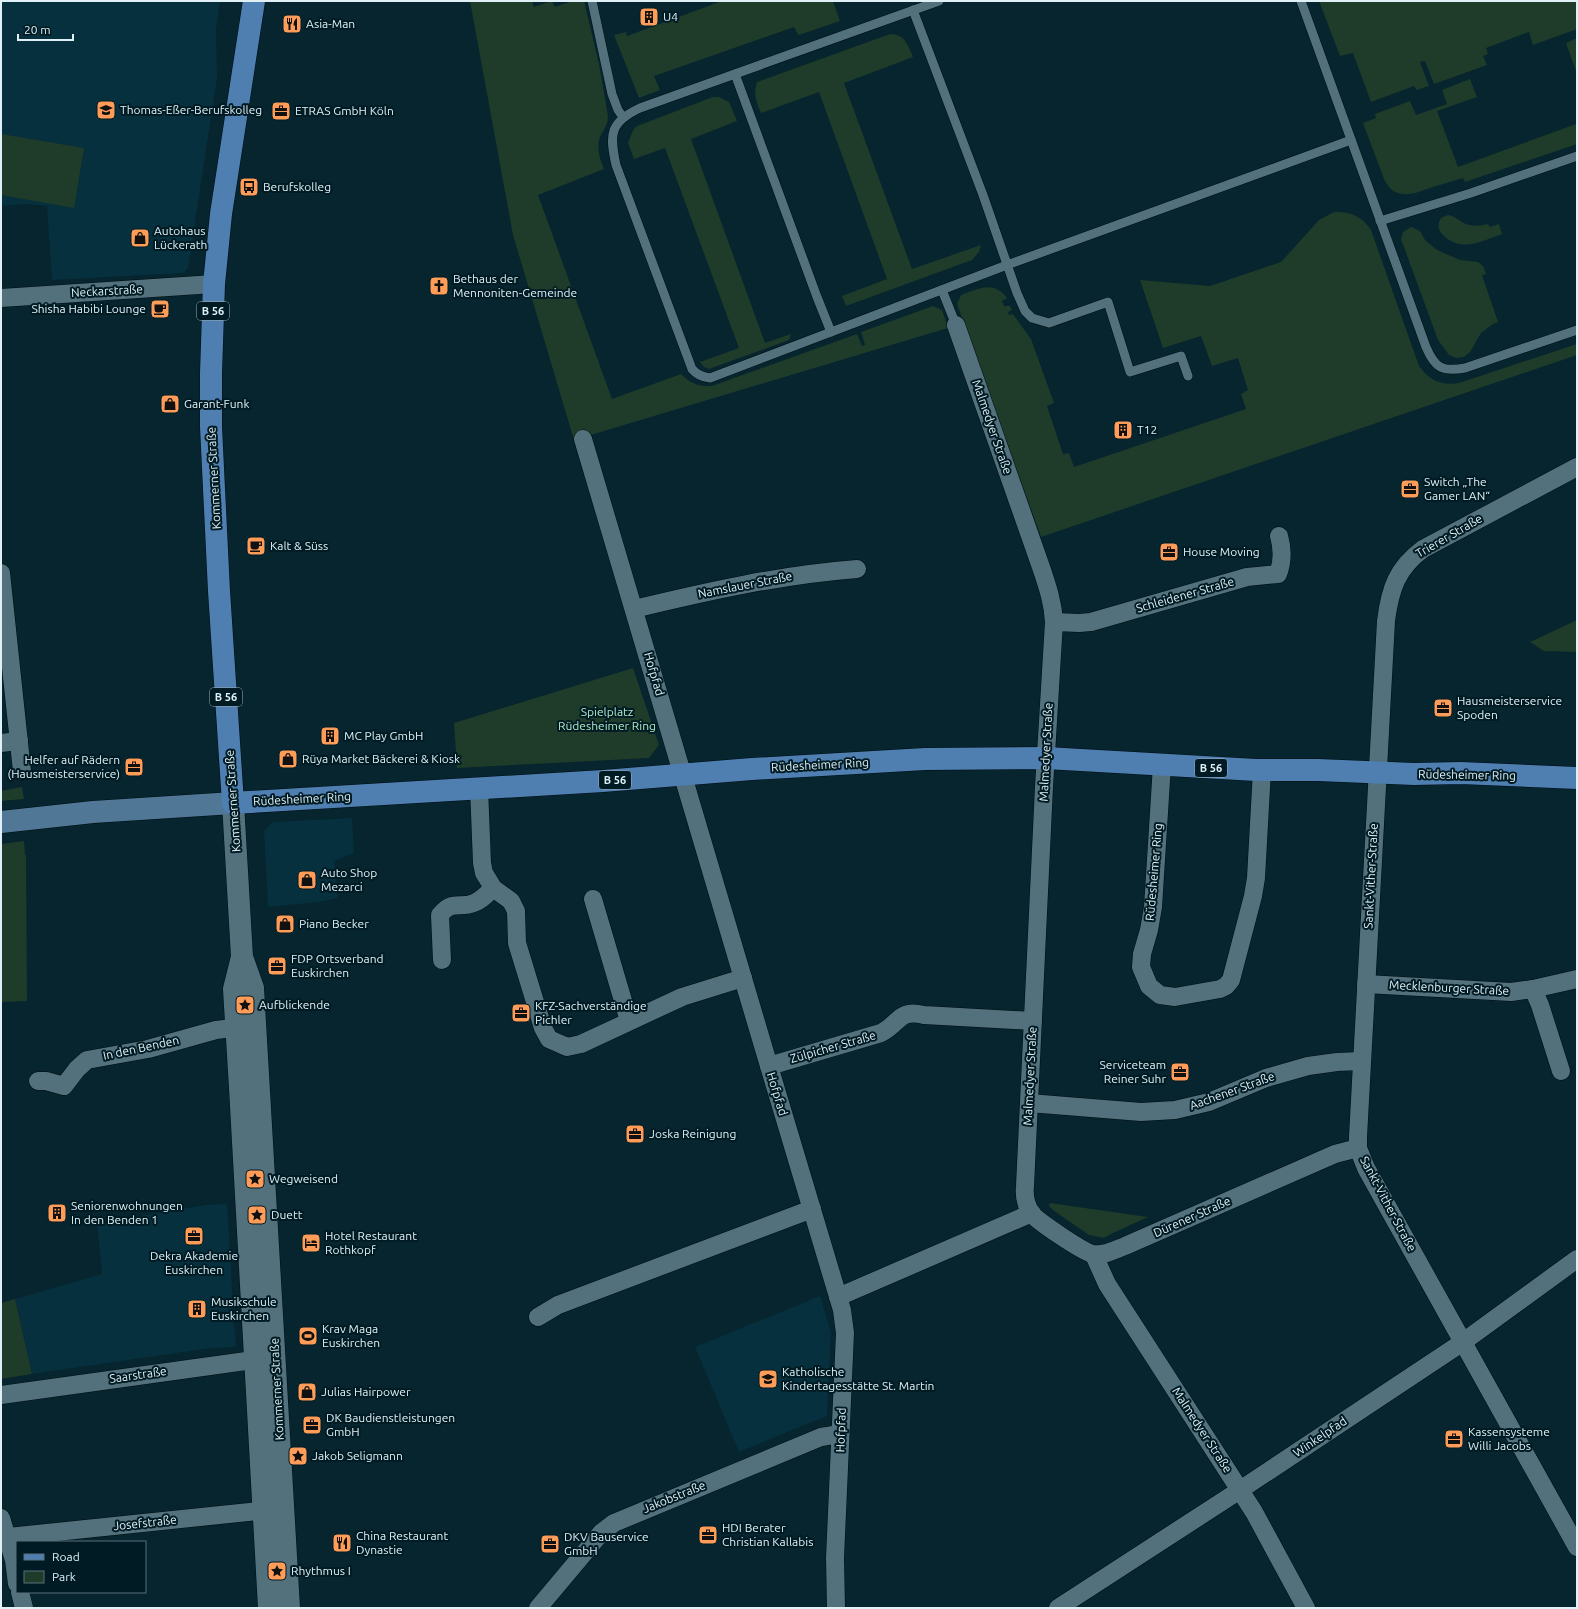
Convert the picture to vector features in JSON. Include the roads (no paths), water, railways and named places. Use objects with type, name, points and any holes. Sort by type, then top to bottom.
[{"type":"main road","name":"Kommerner Straße","points":[[233,803],[211,427],[211,373],[214,284],[221,214],[254,1]]},
{"type":"main road","name":"Rüdesheimer Ring","points":[[1,822],[93,812],[478,788],[603,782],[752,769],[925,759],[1046,758],[1262,770],[1318,770],[1414,774],[1462,773],[1577,778]]},
{"type":"street","name":"Neckarstraße","points":[[1,298],[214,284]]},
{"type":"street","name":"Malmedyer Straße","points":[[956,325],[1047,585],[1052,603],[1054,622],[1024,1196],[1032,1213]]},
{"type":"street","name":"Hofpfad","points":[[584,439],[842,1310],[844,1325],[835,1558],[836,1608]]},
{"type":"street","name":"Trierer Straße","points":[[1377,772],[1386,621],[1391,592],[1400,572],[1413,556],[1423,549],[1577,467]]},
{"type":"street","name":"Schleidener Straße","points":[[1054,622],[1091,622],[1247,577],[1278,574],[1282,564],[1282,548],[1279,536]]},
{"type":"street","name":"Namslauer Straße","points":[[634,609],[733,586],[780,577],[857,569]]},
{"type":"street","points":[[1,573],[22,771]]},
{"type":"street","points":[[1,743],[19,741]]},
{"type":"street","name":"Rüdesheimer Ring","points":[[1162,765],[1153,907],[1149,930],[1142,954],[1141,967],[1149,986],[1160,995],[1175,997],[1220,989],[1226,986],[1231,980],[1253,896],[1256,878],[1262,770]]},
{"type":"street","name":"Sankt-Vither-Straße","points":[[1377,772],[1361,1061],[1358,1148],[1366,1168],[1577,1547]]},
{"type":"street","points":[[478,788],[482,863],[484,873],[493,888],[511,901],[516,911],[517,943],[543,1028],[549,1039],[567,1047],[581,1044],[682,997],[743,978]]},
{"type":"street","name":"Kommerner Straße","points":[[233,803],[242,957],[253,988],[245,1027],[274,1510],[289,1608]]},
{"type":"street","points":[[442,960],[440,915],[450,905],[472,904],[482,899],[493,888]]},
{"type":"street","points":[[593,899],[629,1022]]},
{"type":"street","name":"Mecklenburger Straße","points":[[1366,984],[1511,992],[1533,989],[1577,979]]},
{"type":"street","points":[[1533,989],[1540,1005],[1560,1071]]},
{"type":"street","name":"Zülpicher Straße","points":[[769,1066],[882,1033],[889,1029],[894,1021],[907,1013],[913,1012],[924,1015],[1033,1021]]},
{"type":"street","name":"In den Benden","points":[[38,1081],[46,1081],[64,1086],[77,1069],[87,1060],[148,1049],[216,1030],[245,1027]]},
{"type":"street","name":"Aachener Straße","points":[[1029,1103],[1141,1112],[1175,1110],[1209,1102],[1266,1078],[1308,1066],[1337,1062],[1361,1061]]},
{"type":"street","name":"Dürener Straße","points":[[1094,1255],[1112,1251],[1334,1154],[1358,1148]]},
{"type":"street","points":[[538,1317],[558,1304],[812,1209]]},
{"type":"street","points":[[838,1297],[1032,1213],[1083,1250],[1094,1255]]},
{"type":"street","name":"Malmedyer Straße","points":[[1094,1255],[1107,1284],[1254,1512],[1306,1608]]},
{"type":"street","name":"Winkelpfad","points":[[1058,1608],[1240,1490],[1463,1342],[1577,1259]]},
{"type":"street","name":"Saarstraße","points":[[1,1395],[265,1358]]},
{"type":"street","name":"Jakobstraße","points":[[538,1608],[597,1538],[614,1523],[821,1437],[840,1434]]},
{"type":"street","name":"Kommerner Straße","points":[[269,1608],[274,1510]]},
{"type":"street","name":"Josefstraße","points":[[8,1537],[274,1510]]},
{"type":"street","points":[[1,1518],[14,1560],[16,1576]]},
{"type":"street","points":[[20,1593],[24,1608]]},
{"type":"lane","points":[[592,1],[612,94],[618,110],[623,117]]},
{"type":"lane","points":[[939,1],[640,108],[623,117],[616,125],[612,135],[616,164],[692,369],[695,373],[710,378],[1007,265],[1351,140]]},
{"type":"lane","points":[[1300,1],[1426,347],[1433,362],[1439,367],[1454,370],[1465,368],[1577,330]]},
{"type":"lane","points":[[913,10],[1025,311],[1032,318],[1049,322],[1108,302],[1130,372],[1181,356],[1188,376]]},
{"type":"lane","points":[[735,74],[803,261],[831,332]]},
{"type":"lane","points":[[1380,221],[1471,193],[1577,156]]},
{"type":"lane","points":[[942,290],[956,325]]},
{"type":"place","name":"U4","points":[[649,17]]},
{"type":"place","name":"Asia-Man","points":[[292,24]]},
{"type":"place","name":"Thomas-Eßer-Berufskolleg","points":[[106,110]]},
{"type":"place","name":"ETRAS GmbH Köln","points":[[281,111]]},
{"type":"place","name":"Berufskolleg","points":[[249,187]]},
{"type":"place","name":"Autohaus Lückerath","points":[[140,238]]},
{"type":"place","name":"Bethaus der Mennoniten-Gemeinde","points":[[439,286]]},
{"type":"place","name":"Shisha Habibi Lounge","points":[[160,309]]},
{"type":"place","name":"Garant-Funk","points":[[170,404]]},
{"type":"place","name":"T12","points":[[1123,430]]},
{"type":"place","name":"Switch „The Gamer LAN“","points":[[1410,489]]},
{"type":"place","name":"Kalt & Süss","points":[[256,546]]},
{"type":"place","name":"House Moving","points":[[1169,552]]},
{"type":"place","name":"Hausmeisterservice Spoden","points":[[1443,708]]},
{"type":"place","name":"MC Play GmbH","points":[[330,736]]},
{"type":"place","name":"Rüya Market Bäckerei & Kiosk","points":[[288,759]]},
{"type":"place","name":"Helfer auf Rädern (Hausmeisterservice)","points":[[134,767]]},
{"type":"place","name":"Auto Shop Mezarci","points":[[307,880]]},
{"type":"place","name":"Piano Becker","points":[[285,924]]},
{"type":"place","name":"FDP Ortsverband Euskirchen","points":[[277,966]]},
{"type":"place","name":"Aufblickende","points":[[245,1005]]},
{"type":"place","name":"KFZ-Sachverständige Pichler","points":[[521,1013]]},
{"type":"place","name":"Serviceteam Reiner Suhr","points":[[1180,1072]]},
{"type":"place","name":"Joska Reinigung","points":[[635,1134]]},
{"type":"place","name":"Wegweisend","points":[[255,1179]]},
{"type":"place","name":"Seniorenwohnungen In den Benden 1","points":[[57,1213]]},
{"type":"place","name":"Duett","points":[[257,1215]]},
{"type":"place","name":"Dekra Akademie Euskirchen","points":[[194,1236]]},
{"type":"place","name":"Hotel Restaurant Rothkopf","points":[[311,1243]]},
{"type":"place","name":"Musikschule Euskirchen","points":[[197,1309]]},
{"type":"place","name":"Krav Maga Euskirchen","points":[[308,1336]]},
{"type":"place","name":"Katholische Kindertagesstätte St. Martin","points":[[768,1379]]},
{"type":"place","name":"Julias Hairpower","points":[[307,1392]]},
{"type":"place","name":"DK Baudienstleistungen GmbH","points":[[312,1425]]},
{"type":"place","name":"Kassensysteme Willi Jacobs","points":[[1454,1439]]},
{"type":"place","name":"Jakob Seligmann","points":[[298,1456]]},
{"type":"place","name":"HDI Berater Christian Kallabis","points":[[708,1535]]},
{"type":"place","name":"China Restaurant Dynastie","points":[[342,1543]]},
{"type":"place","name":"DKV Bauservice GmbH","points":[[550,1544]]},
{"type":"place","name":"Rhythmus I","points":[[277,1571]]},
{"type":"park label","name":"Spielplatz Rüdesheimer Ring","points":[[607,719]]}]
